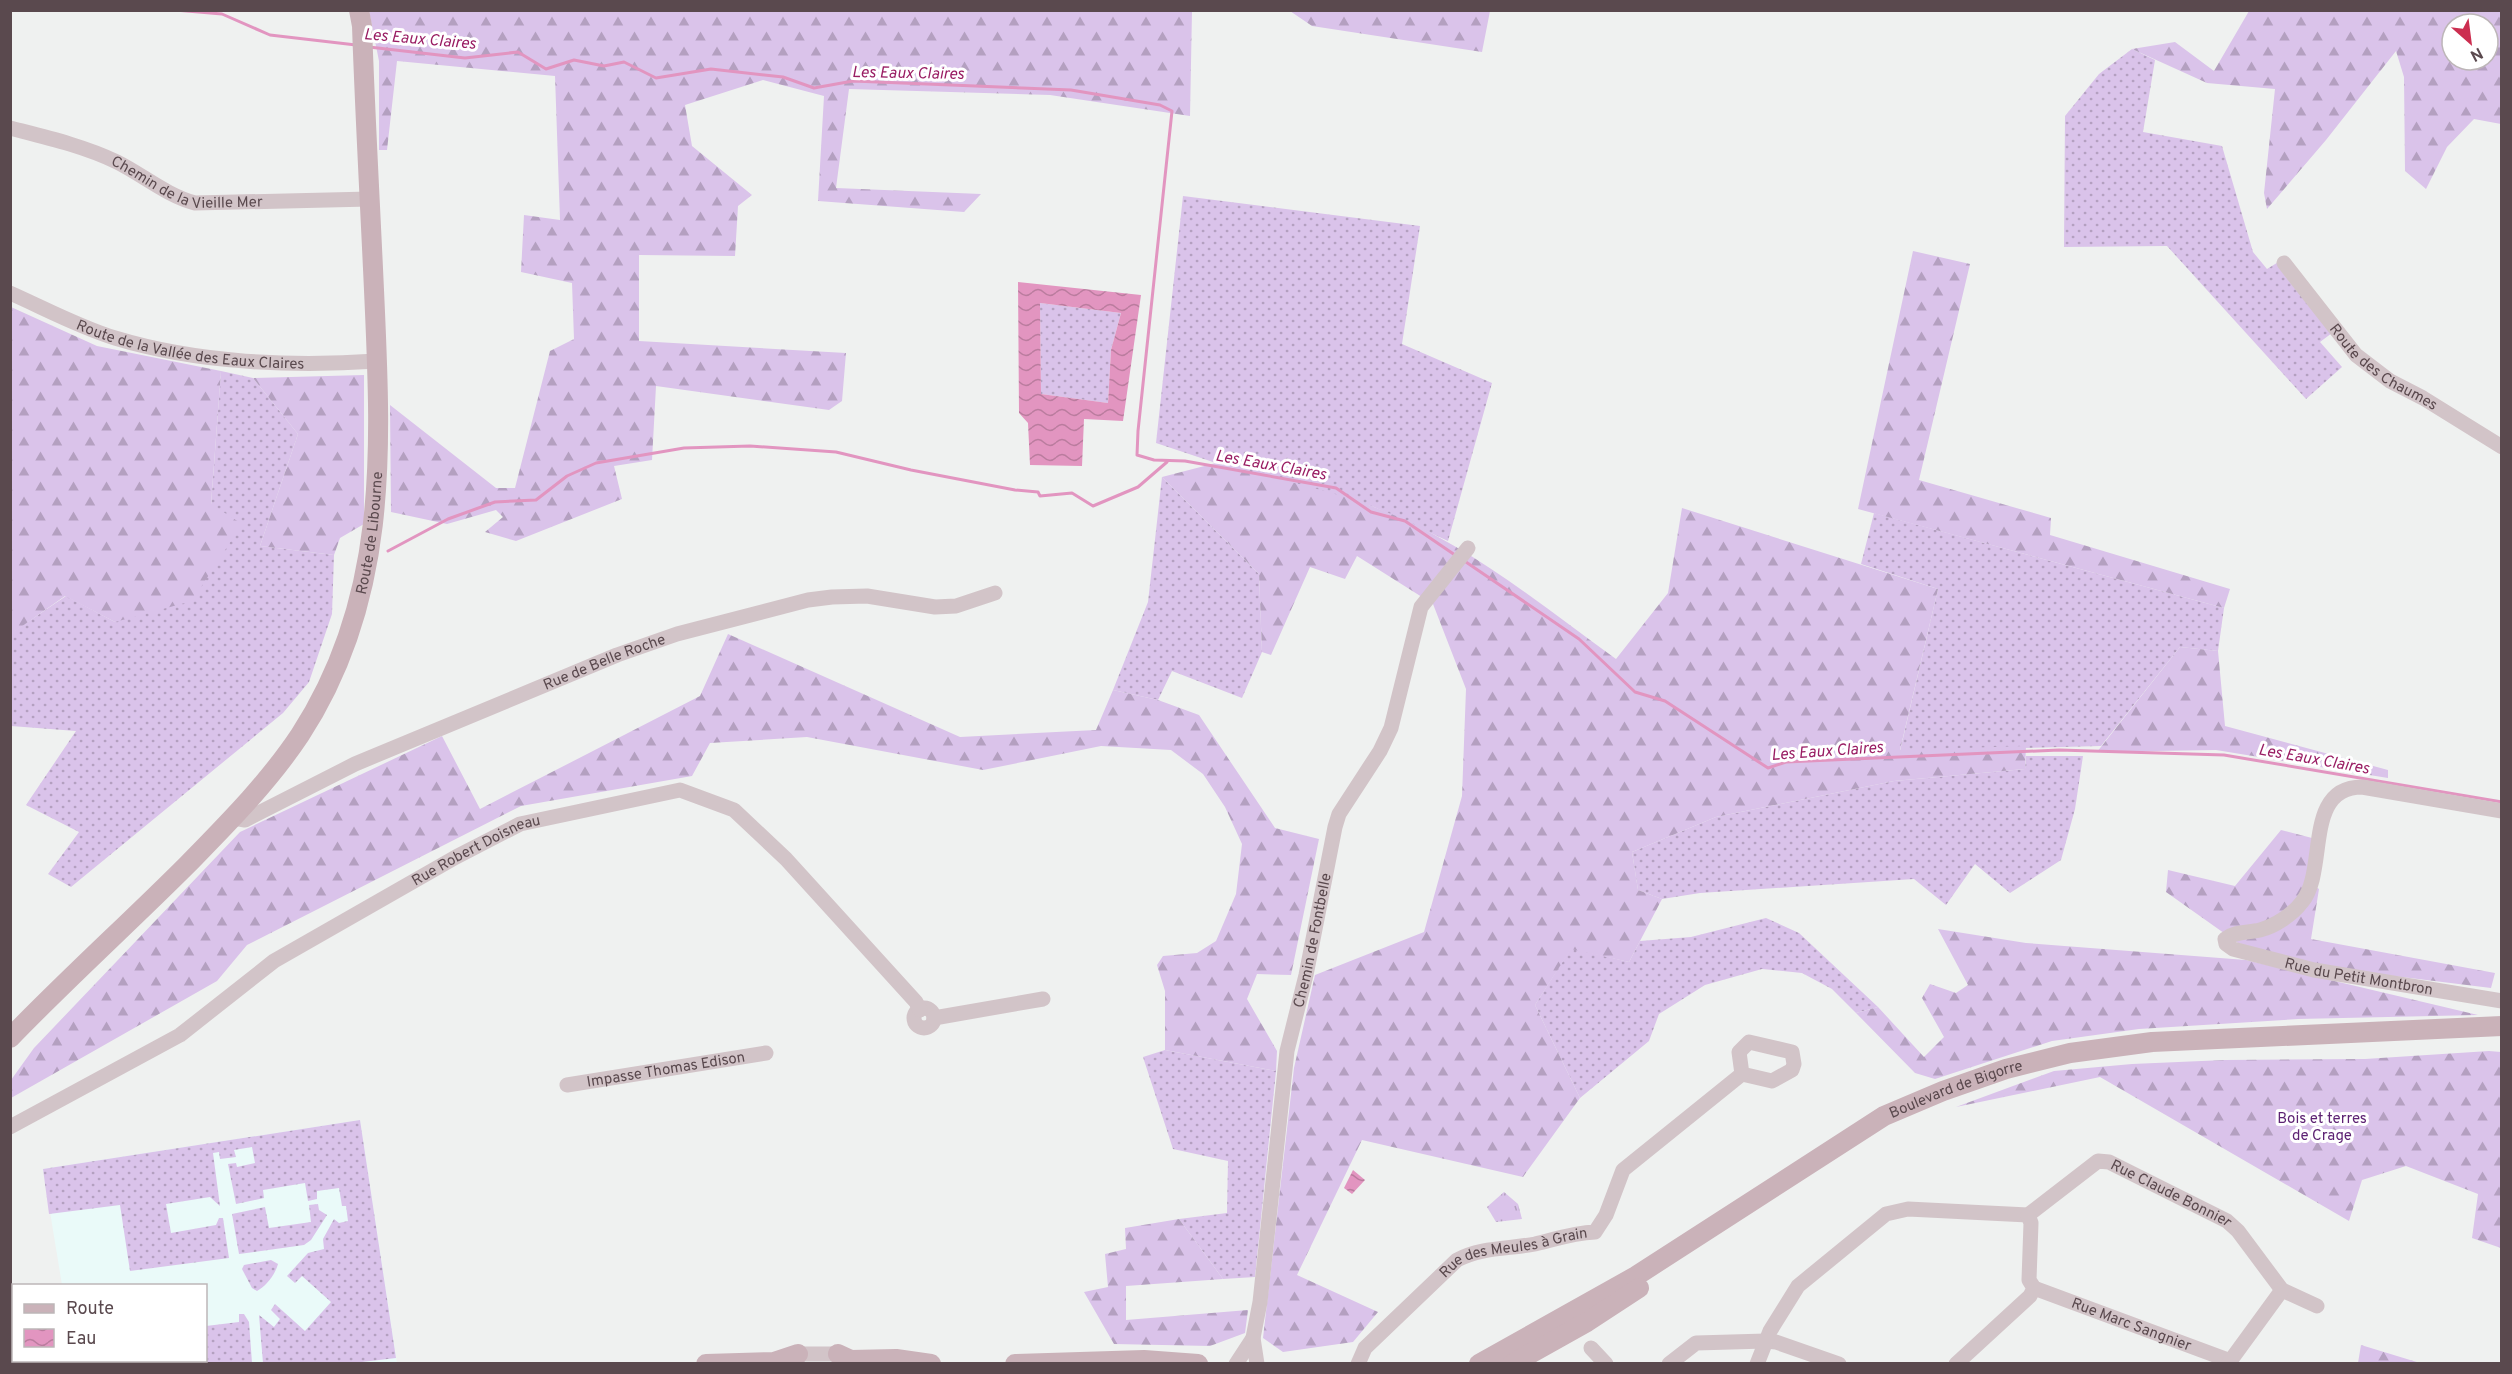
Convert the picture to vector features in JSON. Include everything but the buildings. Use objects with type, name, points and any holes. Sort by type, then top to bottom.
[{"type":"main road","name":"Route de Libourne","points":[[91,961],[234,818],[304,729],[319,705],[351,631],[366,582],[374,531],[379,442],[363,35],[359,10]]},
{"type":"main road","points":[[10,1038],[91,961]]},
{"type":"main road","points":[[10,1052],[91,961]]},
{"type":"main road","name":"Boulevard de Bigorre","points":[[1479,1364],[1636,1276],[1884,1116],[1943,1091],[2006,1069],[2070,1053],[2152,1042],[2502,1026]]},
{"type":"main road","name":"Boulevard de Bigorre","points":[[1512,1364],[1587,1322],[1857,1140],[1896,1119],[2005,1078],[2066,1061],[2127,1053],[2406,1038],[2502,1038]]},
{"type":"main road","points":[[706,1364],[774,1362],[798,1354]]},
{"type":"main road","points":[[838,1354],[851,1360],[896,1359],[931,1364]]},
{"type":"main road","points":[[1016,1364],[1144,1360],[1198,1364]]},
{"type":"street","name":"Chemin de la Vieille Mer","points":[[10,128],[98,154],[117,162],[179,199],[195,202],[369,199]]},
{"type":"street","name":"Route des Chaumes","points":[[2284,263],[2356,356],[2390,381],[2423,398],[2502,447]]},
{"type":"street","name":"Route de la Vallée des Eaux Claires","points":[[10,293],[115,338],[160,348],[254,362],[329,365],[377,361]]},
{"type":"street","name":"Chemin de Fontbelle","points":[[1257,1364],[1253,1338],[1264,1267],[1287,1051],[1306,975],[1335,827],[1339,814],[1380,751],[1390,728],[1421,607],[1462,554]]},
{"type":"street","name":"Rue de Belle Roche","points":[[234,818],[245,820],[355,764],[617,655],[677,634],[808,600],[867,596],[935,607],[956,606],[994,593]]},
{"type":"street","name":"Rue du Petit Montbron","points":[[2502,811],[2362,787],[2349,787],[2342,790],[2334,796],[2325,813],[2316,848],[2311,885],[2303,901],[2291,914],[2262,930],[2230,934],[2225,939],[2226,944],[2232,949],[2314,970],[2502,1001]]},
{"type":"street","name":"Rue Robert Doisneau","points":[[10,1126],[180,1035],[274,961],[456,857],[520,824],[680,790],[734,810],[786,859],[916,1002],[920,1010],[929,1010],[934,1018],[1043,999]]},
{"type":"street","name":"Impasse Thomas Edison","points":[[567,1085],[766,1053]]},
{"type":"street","name":"Rue des Meules à Grain","points":[[1358,1364],[1365,1348],[1457,1260],[1469,1254],[1535,1244],[1573,1233],[1595,1232],[1606,1215],[1617,1180],[1623,1170],[1742,1074]]},
{"type":"street","name":"Rue Claude Bonnier","points":[[2028,1215],[2082,1170],[2098,1161],[2109,1162],[2227,1221],[2238,1231],[2282,1290],[2317,1306]]},
{"type":"street","points":[[1757,1364],[1783,1307],[1798,1286],[1886,1214],[1908,1209],[2028,1215],[2031,1223],[2029,1280],[2034,1288],[2030,1296],[1956,1364]]},
{"type":"street","name":"Rue Marc Sangnier","points":[[2034,1288],[2228,1362]]},
{"type":"street","points":[[2228,1362],[2282,1290]]},
{"type":"street","points":[[1236,1364],[1253,1338]]},
{"type":"street","points":[[1669,1364],[1696,1343],[1766,1341],[1776,1342],[1839,1364]]},
{"type":"street","points":[[1592,1348],[1605,1364]]},
{"type":"street","points":[[798,1354],[838,1354]]},
{"type":"shaded area","points":[[360,1120],[397,1363],[11,1364],[10,1304],[12,1304],[12,1362],[207,1362],[207,1284],[62,1284],[43,1169]]},
{"type":"green space","points":[[369,11],[1192,11],[1190,116],[1050,95],[849,89],[836,188],[981,194],[964,212],[818,201],[824,96],[763,80],[685,105],[692,146],[752,195],[738,206],[735,256],[639,255],[639,341],[846,353],[842,401],[829,410],[656,386],[652,460],[614,466],[622,499],[516,541],[485,532],[503,517],[496,510],[447,524],[391,512],[390,405],[496,488],[515,488],[550,351],[574,339],[572,283],[521,272],[524,215],[560,220],[555,76],[397,61],[387,150],[379,150],[379,61]]},
{"type":"green space","points":[[1290,11],[1490,11],[1482,52],[1312,26]]},
{"type":"green space","points":[[2249,11],[2501,11],[2501,124],[2474,119],[2447,147],[2426,189],[2405,171],[2404,77],[2396,51],[2326,140],[2267,209],[2264,193],[2275,89],[2207,83],[2132,49],[2175,42],[2214,71]]},
{"type":"green space","points":[[2132,49],[2155,60],[2143,132],[2222,146],[2253,252],[2267,269],[2280,261],[2332,333],[2320,342],[2342,367],[2306,399],[2167,246],[2064,247],[2065,116],[2099,74]]},
{"type":"green space","points":[[1183,196],[1420,226],[1402,344],[1492,383],[1448,541],[1374,507],[1216,463],[1156,443]]},
{"type":"green space","points":[[1913,251],[1970,264],[1919,480],[2051,518],[2050,535],[2230,589],[2224,608],[1858,509]]},
{"type":"green space","points":[[1040,303],[1121,313],[1111,350],[1108,403],[1041,394]]},
{"type":"green space","points":[[11,307],[97,346],[221,371],[211,504],[242,524],[192,601],[115,622],[65,596],[11,634]]},
{"type":"green space","points":[[221,371],[253,378],[298,434],[260,546],[334,555],[332,614],[309,682],[283,713],[71,887],[48,874],[79,832],[26,805],[76,731],[11,726],[10,634],[66,596],[115,622],[211,505]]},
{"type":"green space","points":[[364,375],[364,524],[340,538],[334,555],[260,546],[298,434],[253,378]]},
{"type":"green space","points":[[1216,463],[1336,494],[1407,521],[1470,555],[1616,659],[1668,593],[1682,508],[1938,589],[1900,750],[2026,746],[2025,769],[1894,781],[1716,817],[1632,852],[1638,890],[1662,899],[1629,962],[1571,949],[1535,1005],[1580,1098],[1523,1177],[1362,1140],[1297,1275],[1378,1312],[1353,1342],[1283,1352],[1263,1338],[1294,1068],[1315,975],[1424,932],[1462,796],[1466,689],[1433,604],[1357,556],[1345,579],[1310,567],[1271,655],[1262,652],[1259,574],[1162,477]]},
{"type":"green space","points":[[1162,477],[1259,574],[1262,652],[1242,698],[1172,671],[1158,700],[1113,690],[1148,602]]},
{"type":"green space","points":[[1874,513],[2224,608],[2218,651],[2180,647],[2101,746],[1900,751],[1938,589],[1861,564]]},
{"type":"green space","points":[[728,634],[960,737],[1096,730],[1113,690],[1158,700],[1199,715],[1275,828],[1319,839],[1291,975],[1257,974],[1247,999],[1277,1051],[1276,1071],[1165,1050],[1165,991],[1157,965],[1163,956],[1197,953],[1216,941],[1236,894],[1242,844],[1225,807],[1203,774],[1171,750],[1101,746],[983,770],[807,737],[710,743],[692,776],[521,806],[247,945],[217,981],[11,1098],[11,1080],[34,1048],[240,832],[442,736],[480,809],[700,696]]},
{"type":"green space","points":[[2180,647],[2218,651],[2225,726],[2388,770],[2388,778],[2216,750],[2097,752]]},
{"type":"green space","points":[[2026,756],[2083,756],[2075,809],[2061,860],[2010,893],[1975,864],[1946,905],[1914,879],[1700,893],[1662,899],[1638,890],[1632,852],[1716,817],[1894,781],[2025,769]]},
{"type":"green space","points":[[2281,830],[2312,838],[2307,881],[2319,889],[2311,939],[2495,973],[2491,988],[2321,967],[2238,943],[2166,892],[2168,870],[2235,886]]},
{"type":"green space","points":[[1766,918],[1799,933],[1878,1007],[1856,1013],[1832,989],[1802,973],[1762,969],[1705,985],[1659,1014],[1649,1041],[1580,1098],[1535,1005],[1571,948],[1629,962],[1640,941],[1691,937]]},
{"type":"green space","points":[[1938,929],[2026,943],[2246,960],[2478,1015],[2298,1019],[2139,1029],[2052,1041],[1935,1079],[1915,1073],[1856,1013],[1878,1007],[1924,1057],[1944,1037],[1922,998],[1930,984],[1956,993],[1968,985]]},
{"type":"green space","points":[[1165,1050],[1276,1071],[1255,1277],[1223,1279],[1179,1219],[1227,1213],[1228,1161],[1173,1149],[1143,1057]]},
{"type":"green space","name":"Bois et terres de Crage","points":[[2501,1052],[2501,1248],[2472,1238],[2478,1194],[2406,1166],[2362,1180],[2349,1221],[2100,1077],[1956,1107],[2054,1071],[2132,1064],[2225,1060],[2365,1059]]},
{"type":"green space","points":[[360,1120],[396,1358],[345,1364],[263,1363],[259,1315],[274,1327],[280,1319],[271,1310],[275,1304],[305,1331],[331,1302],[302,1276],[295,1283],[287,1276],[308,1253],[324,1249],[323,1239],[334,1219],[339,1223],[348,1221],[346,1206],[342,1206],[339,1188],[317,1191],[317,1199],[308,1201],[305,1183],[263,1190],[264,1198],[236,1204],[228,1164],[236,1163],[237,1167],[255,1163],[252,1147],[234,1150],[236,1157],[220,1159],[219,1152],[213,1153],[220,1206],[210,1197],[166,1204],[171,1233],[216,1225],[219,1218],[223,1218],[229,1258],[130,1271],[120,1205],[49,1214],[43,1169]]},
{"type":"green space","points":[[1504,1192],[1518,1204],[1522,1219],[1496,1222],[1487,1207]]},
{"type":"green space","points":[[318,1204],[319,1210],[327,1215],[311,1240],[304,1245],[239,1254],[232,1214],[265,1207],[269,1228],[311,1222],[309,1205]]},
{"type":"green space","points":[[1179,1219],[1223,1279],[1126,1286],[1126,1320],[1248,1310],[1245,1333],[1210,1346],[1114,1344],[1084,1292],[1108,1287],[1105,1254],[1126,1249],[1125,1228]]},
{"type":"green space","points":[[271,1260],[278,1264],[277,1268],[270,1280],[257,1291],[252,1288],[242,1269],[244,1265]]},
{"type":"green space","points":[[239,1314],[244,1314],[249,1322],[252,1363],[112,1363],[207,1362],[207,1326],[239,1322]]},
{"type":"green space","points":[[2361,1345],[2420,1363],[2358,1363]]},
{"type":"water","points":[[1018,282],[1141,295],[1123,421],[1084,419],[1082,466],[1030,465],[1028,423],[1019,413]],"holes":[[[1040,303],[1121,313],[1111,350],[1108,403],[1041,394]]]},
{"type":"water","points":[[1353,1170],[1365,1180],[1352,1194],[1344,1188]]},
{"type":"waterway","name":"Les Eaux Claires","points":[[175,10],[222,14],[270,35],[356,45]]},
{"type":"waterway","name":"Les Eaux Claires","points":[[369,47],[465,58],[518,52],[546,69],[574,60],[604,66],[624,62],[656,78],[711,69],[783,77],[814,88],[853,81],[1071,90],[1160,105],[1172,111],[1137,455],[1154,460],[1185,461],[1336,488],[1371,512],[1405,521],[1455,555]]},
{"type":"waterway","name":"Les Eaux Claires","points":[[388,551],[448,519],[495,502],[536,500],[567,476],[596,463],[684,448],[750,446],[836,452],[911,470],[1015,490],[1038,492],[1040,496],[1072,493],[1093,506],[1138,487],[1167,462]]},
{"type":"waterway","name":"Les Eaux Claires","points":[[1463,560],[1579,639],[1635,692],[1665,701],[1768,768],[1786,762],[2059,750],[2224,755],[2502,802]]}]
